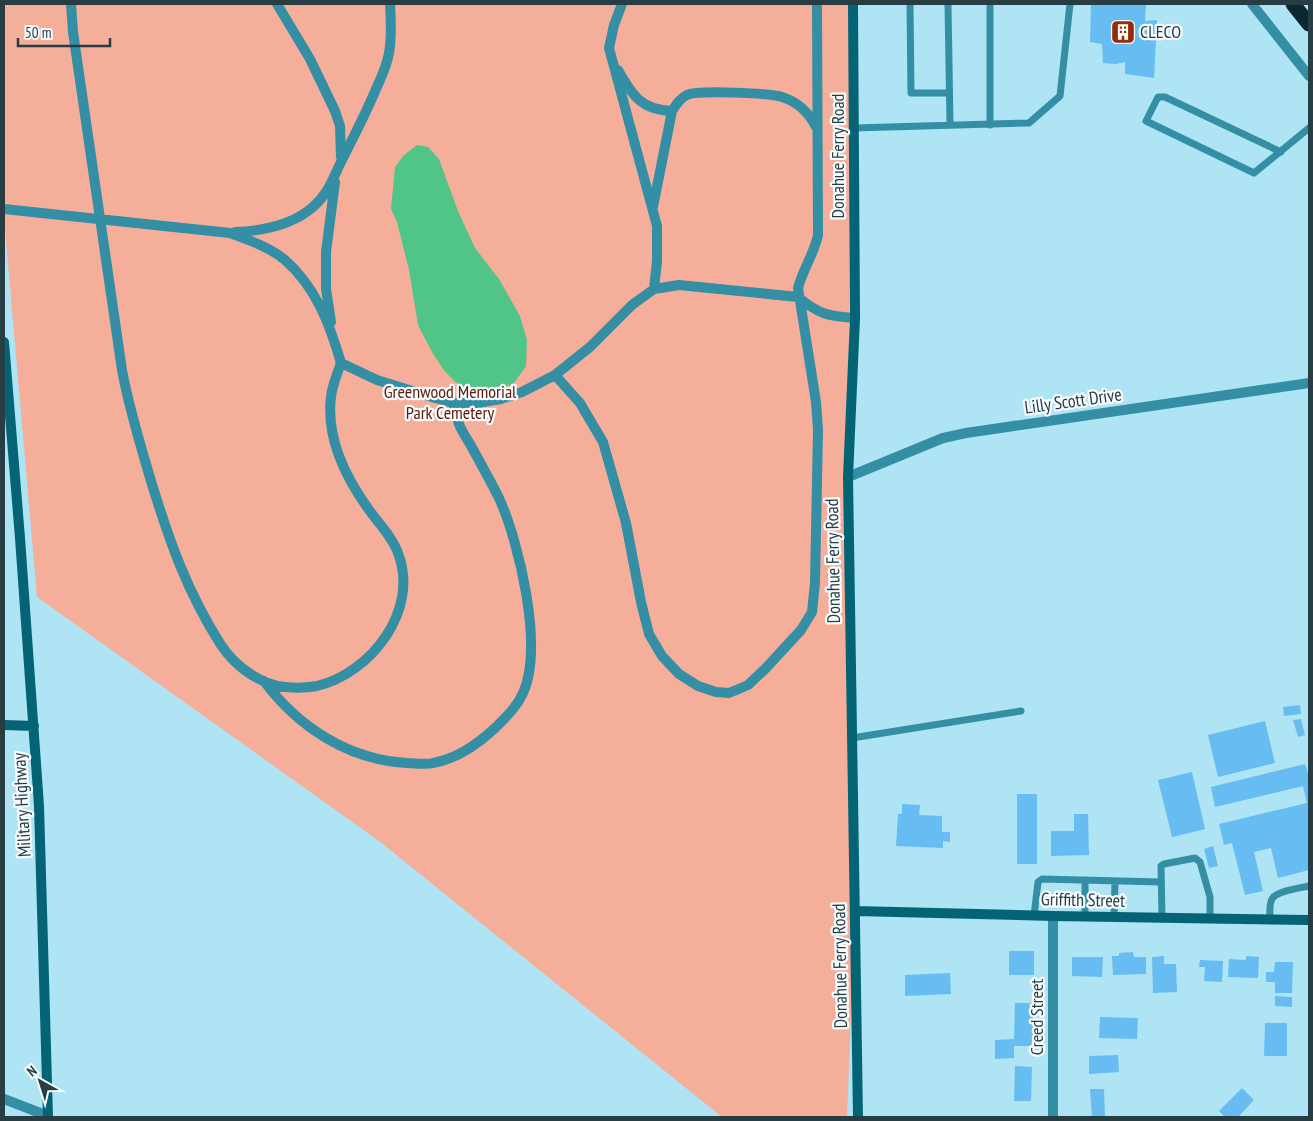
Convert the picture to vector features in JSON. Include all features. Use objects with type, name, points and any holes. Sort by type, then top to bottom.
[{"type":"highway","points":[[1293,4],[1309,24]]},
{"type":"main road","name":"Donahue Ferry Road","points":[[853,4],[855,318],[848,477],[858,1117]]},
{"type":"main road","name":"Military Highway","points":[[4,342],[39,806],[48,1116]]},
{"type":"main road","points":[[4,725],[34,726]]},
{"type":"main road","name":"Griffith Street","points":[[855,911],[1309,920]]},
{"type":"street","points":[[71,4],[73,32],[122,370],[128,402],[171,545],[201,613],[226,652],[237,664],[264,681],[281,686],[298,688],[316,686],[349,672],[378,647],[390,631],[399,612],[404,591],[402,571],[398,554],[390,538],[351,485],[336,446],[330,419],[331,396],[341,363],[333,335],[321,307],[310,288],[284,259],[252,241],[230,232]]},
{"type":"street","points":[[276,4],[310,59],[335,111],[340,126],[341,161]]},
{"type":"street","points":[[4,209],[230,232],[274,228],[293,220],[323,197],[367,110],[389,55],[390,4]]},
{"type":"street","points":[[622,4],[614,25],[609,48],[657,226],[658,241],[654,289]]},
{"type":"street","points":[[555,375],[580,403],[603,442],[626,523],[649,634],[662,656],[679,674],[698,686],[716,692],[729,693],[748,685],[801,630],[812,612],[815,583],[818,430],[816,402],[798,288],[815,249],[818,235],[818,4]]},
{"type":"street","points":[[1252,4],[1309,76]]},
{"type":"street","points":[[609,48],[626,85],[636,97],[648,108],[672,111]]},
{"type":"street","points":[[652,210],[672,111],[686,95],[704,91],[782,97],[801,107],[810,116],[817,130]]},
{"type":"street","points":[[333,335],[326,289],[326,252],[335,176]]},
{"type":"street","points":[[341,363],[377,380],[453,403],[477,403],[501,399],[528,389],[555,375],[590,347],[632,305],[654,289],[679,286],[798,297],[813,309],[831,316],[855,318]]},
{"type":"street","name":"Lilly Scott Drive","points":[[848,477],[943,438],[966,433],[1309,383]]},
{"type":"street","points":[[264,681],[282,703],[316,733],[361,754],[399,762],[432,763],[450,759],[491,732],[517,705],[524,692],[528,676],[531,635],[527,596],[509,525],[499,498],[458,423],[453,403]]},
{"type":"street","name":"Creed Street","points":[[1053,916],[1053,1117]]},
{"type":"street","points":[[4,1099],[48,1116]]},
{"type":"lane","points":[[910,4],[910,93],[950,93]]},
{"type":"lane","points":[[948,4],[950,126]]},
{"type":"lane","points":[[990,4],[990,125]]},
{"type":"lane","points":[[854,128],[1029,124],[1060,96],[1070,4]]},
{"type":"lane","points":[[1281,152],[1165,97],[1158,97],[1146,121],[1254,173],[1281,152],[1309,128]]},
{"type":"lane","points":[[852,738],[1021,710]]},
{"type":"lane","points":[[1162,918],[1161,866],[1195,858],[1200,862],[1210,897],[1210,918]]},
{"type":"lane","points":[[1034,916],[1038,882],[1042,879],[1161,882]]},
{"type":"lane","points":[[1086,880],[1086,917]]},
{"type":"lane","points":[[1114,917],[1115,881]]},
{"type":"lane","points":[[1270,919],[1272,898],[1285,891],[1309,886]]},
{"type":"green space","name":"Greenwood Memorial Park Cemetery","points":[[4,4],[851,4],[848,477],[855,911],[847,1117],[722,1117],[379,841],[37,597],[4,218]]},
{"type":"shaded area","points":[[417,145],[428,147],[439,159],[458,211],[475,248],[499,279],[520,316],[527,340],[526,366],[514,383],[492,394],[474,393],[454,381],[443,369],[432,352],[418,325],[409,270],[397,222],[391,209],[395,167],[404,155]]},
{"type":"building","name":"CLECO","points":[[1091,4],[1146,4],[1145,21],[1157,20],[1154,78],[1125,74],[1125,62],[1116,64],[1103,63],[1102,44],[1090,42]]},
{"type":"building","points":[[1300,705],[1301,714],[1284,716],[1283,707]]},
{"type":"building","points":[[1301,719],[1305,735],[1298,737],[1293,720]]},
{"type":"building","points":[[1265,721],[1275,763],[1218,777],[1208,735]]},
{"type":"building","points":[[1305,764],[1309,772],[1309,870],[1278,878],[1271,848],[1254,852],[1263,891],[1245,895],[1232,843],[1224,845],[1219,824],[1307,803],[1303,786],[1215,807],[1211,787]]},
{"type":"building","points":[[1192,772],[1205,829],[1172,837],[1158,780]]},
{"type":"building","points":[[1017,794],[1037,794],[1037,864],[1017,864]]},
{"type":"building","points":[[902,804],[920,805],[919,815],[942,816],[942,832],[950,832],[950,842],[943,841],[943,848],[896,846],[898,814],[902,814]]},
{"type":"building","points":[[1074,814],[1088,814],[1089,855],[1051,856],[1051,831],[1074,831]]},
{"type":"building","points":[[1213,846],[1218,866],[1209,868],[1204,849]]},
{"type":"building","points":[[1009,951],[1034,951],[1034,975],[1009,975]]},
{"type":"building","points":[[1133,952],[1134,957],[1146,957],[1146,974],[1113,975],[1112,956],[1119,956],[1119,953]]},
{"type":"building","points":[[1164,956],[1164,964],[1176,964],[1177,992],[1153,993],[1152,957]]},
{"type":"building","points":[[1246,956],[1259,957],[1258,978],[1228,977],[1229,959],[1246,960]]},
{"type":"building","points":[[1072,957],[1103,957],[1102,977],[1072,976]]},
{"type":"building","points":[[1200,960],[1223,961],[1222,982],[1204,981],[1205,967],[1199,967]]},
{"type":"building","points":[[1275,962],[1293,962],[1292,993],[1275,993],[1275,982],[1266,982],[1266,972],[1274,972]]},
{"type":"building","points":[[950,973],[951,994],[905,996],[905,975]]},
{"type":"building","points":[[1275,996],[1292,997],[1292,1007],[1275,1006]]},
{"type":"building","points":[[1015,1003],[1033,1003],[1033,1046],[1014,1046],[1014,1058],[995,1059],[995,1040],[1014,1039]]},
{"type":"building","points":[[1100,1017],[1138,1018],[1137,1039],[1099,1038]]},
{"type":"building","points":[[1265,1023],[1287,1023],[1287,1056],[1264,1056]]},
{"type":"building","points":[[1118,1055],[1119,1072],[1089,1074],[1089,1056]]},
{"type":"building","points":[[1015,1066],[1032,1067],[1031,1101],[1014,1101]]},
{"type":"building","points":[[1242,1088],[1254,1100],[1238,1117],[1225,1117],[1219,1111]]},
{"type":"building","points":[[1090,1089],[1104,1089],[1105,1117],[1092,1117]]},
{"type":"place","name":"CLECO","points":[[1123,32]]}]
